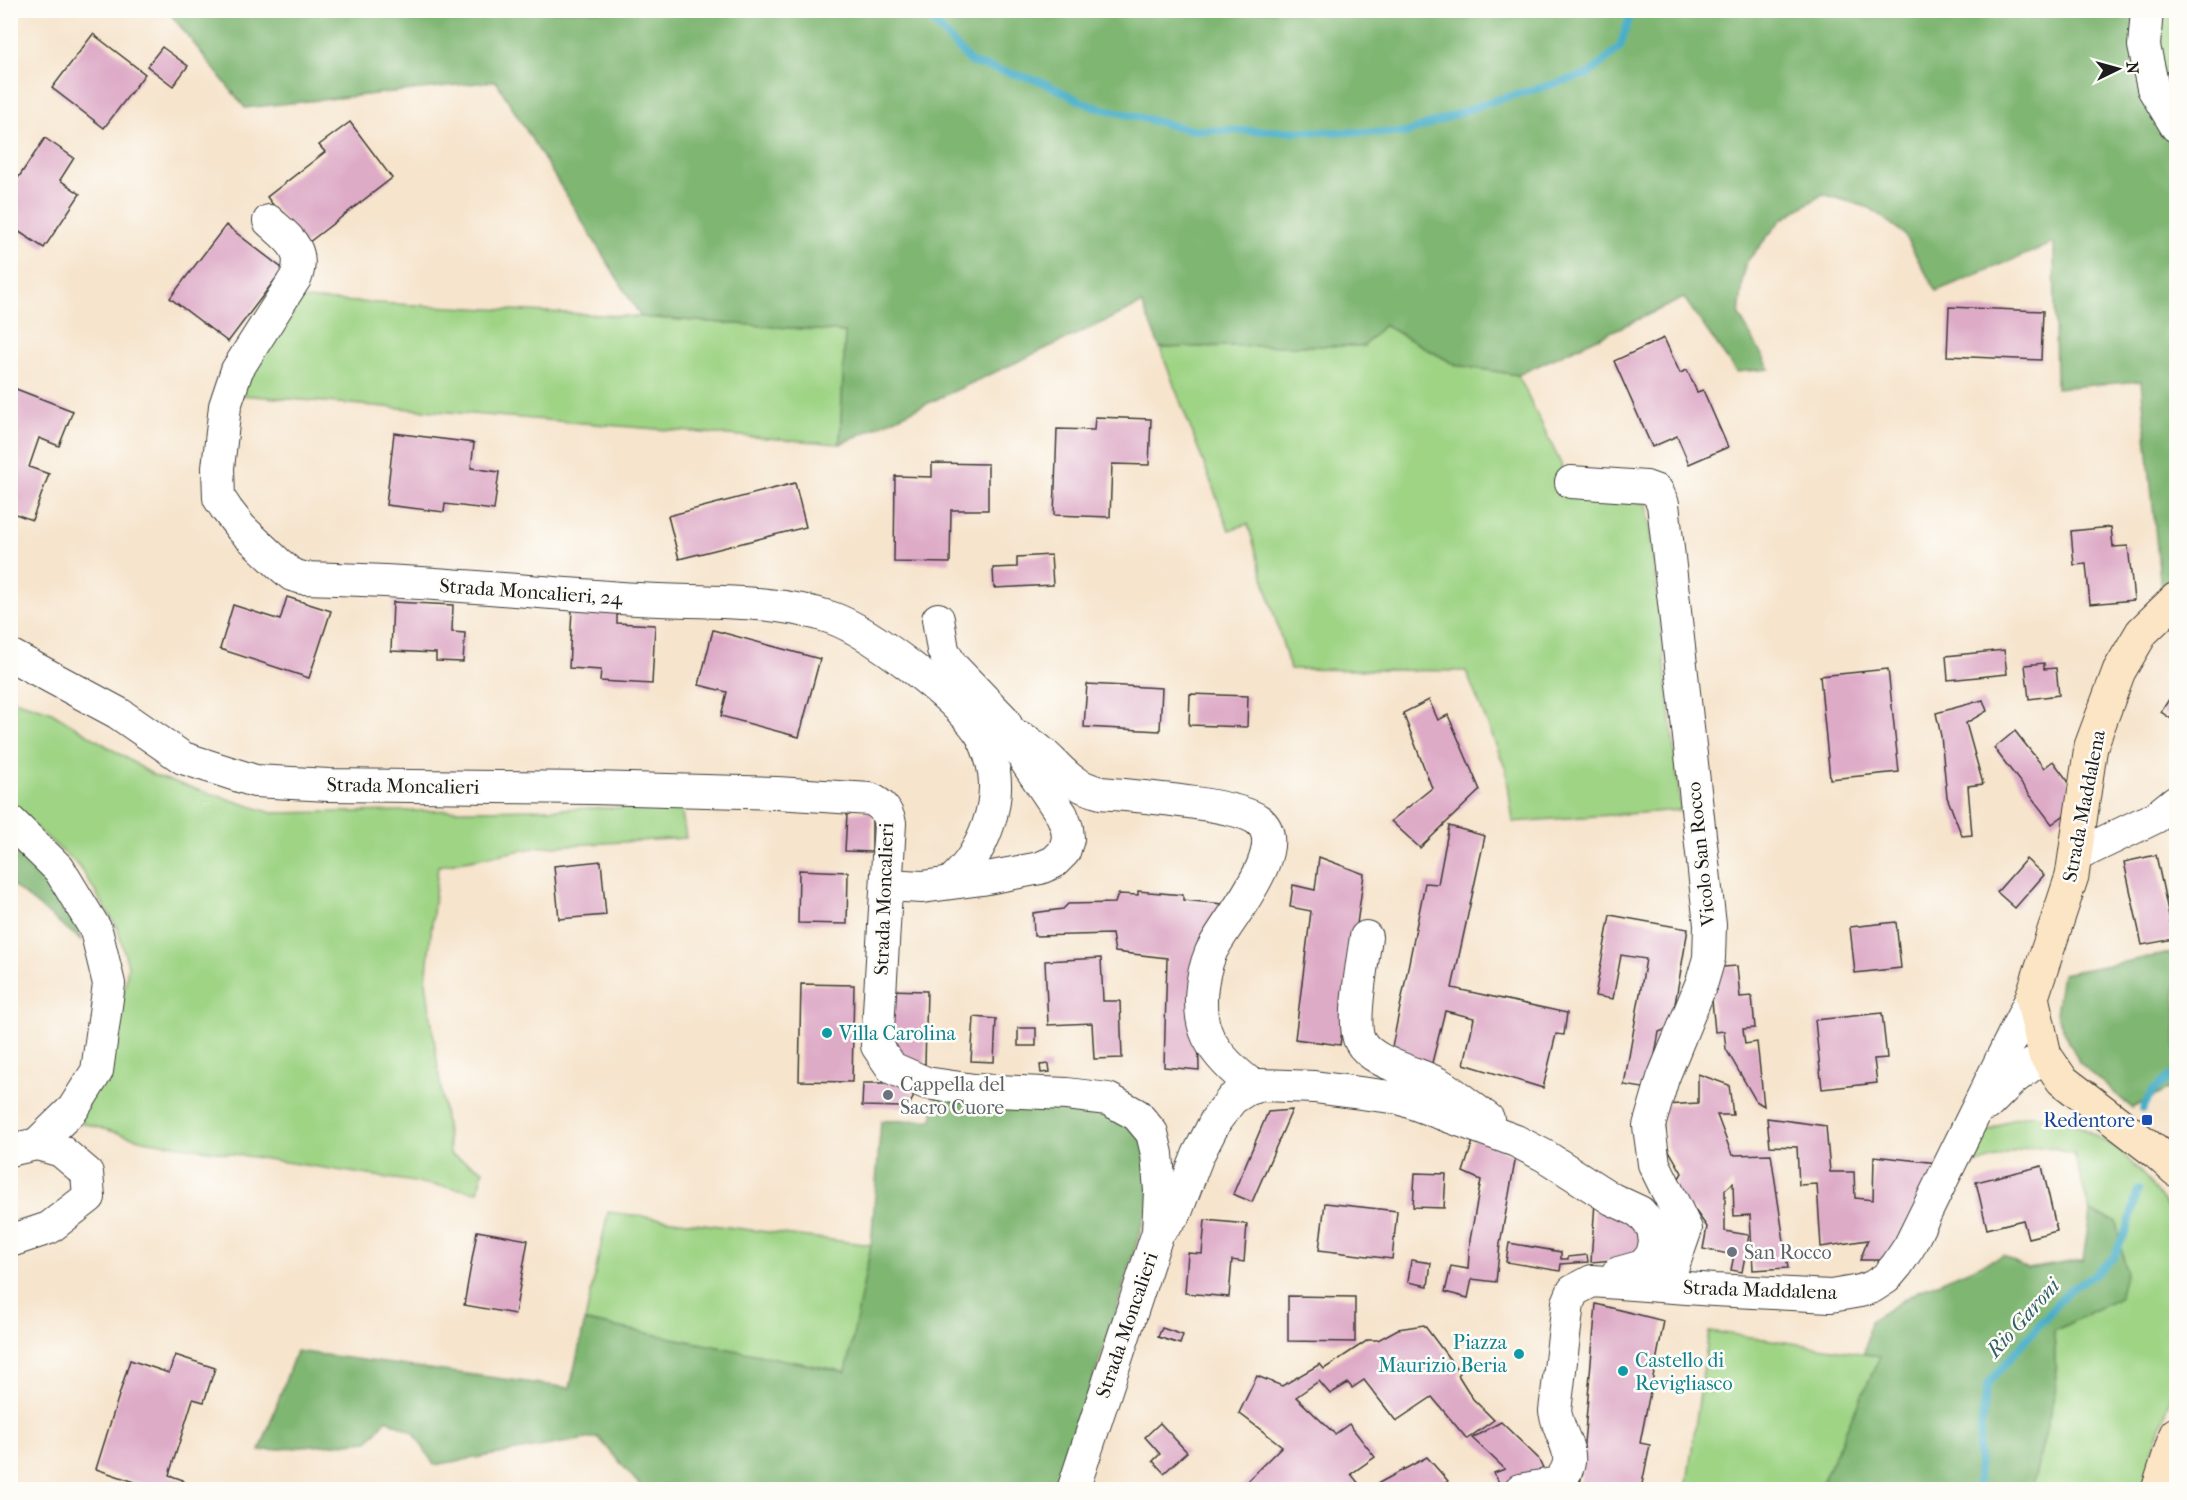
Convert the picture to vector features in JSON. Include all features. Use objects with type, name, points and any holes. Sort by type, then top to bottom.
[{"type":"street","points":[[2147,10],[2144,46],[2153,88],[2176,126]]},
{"type":"street","name":"Strada Moncalieri, 24","points":[[270,220],[295,246],[300,255],[300,266],[297,277],[237,370],[225,406],[219,444],[219,498],[249,535],[292,575],[303,578],[398,582],[679,602],[770,605],[812,612],[834,619],[876,642],[930,683],[968,717],[980,732],[987,747],[996,783],[994,804],[988,825],[966,869],[951,882]]},
{"type":"street","name":"Vicolo San Rocco","points":[[1571,482],[1646,487],[1657,491],[1663,504],[1710,925],[1709,958],[1702,982],[1663,1078],[1649,1126],[1654,1164],[1686,1228],[1666,1286]]},
{"type":"street","name":"Strada Maddalena","points":[[1605,1281],[1831,1296],[1872,1287],[1886,1278],[1897,1265],[1970,1126],[2032,997],[2072,876],[2091,746],[2119,671],[2142,632],[2176,598]]},
{"type":"street","points":[[887,885],[922,886],[982,879],[1040,868],[1054,862],[1064,852],[1068,839],[1062,815],[1030,768],[1003,719],[951,665],[943,650],[938,619]]},
{"type":"street","name":"Strada Moncalieri","points":[[10,655],[118,713],[183,758],[255,781],[329,785],[777,793],[870,800],[879,803],[890,823],[878,1046],[885,1060],[892,1068],[926,1083],[974,1090],[1067,1094],[1108,1099],[1137,1115],[1152,1132],[1157,1154],[1160,1191],[1158,1232],[1073,1490]]},
{"type":"street","points":[[1010,733],[1030,743],[1063,774],[1084,789],[1237,810],[1259,820],[1265,828],[1269,845],[1267,855],[1259,874],[1210,954],[1203,977],[1202,993],[1204,1025],[1208,1038],[1231,1067],[1255,1087]]},
{"type":"street","points":[[2075,856],[2156,817],[2176,801]]},
{"type":"street","points":[[10,821],[59,869],[78,900],[96,930],[109,984],[97,1071],[73,1109],[24,1147]]},
{"type":"street","points":[[1366,937],[1359,982],[1357,1018],[1359,1041],[1376,1058],[1440,1085],[1494,1123],[1516,1142]]},
{"type":"street","points":[[2032,997],[2045,1054],[2062,1080],[2176,1170]]},
{"type":"street","name":"Strada Maddalena","points":[[1970,1126],[1983,1109],[2013,1080],[2045,1054]]},
{"type":"street","points":[[1158,1232],[1176,1212],[1198,1155],[1216,1120],[1232,1099],[1260,1085],[1314,1087],[1399,1098],[1516,1142],[1545,1156],[1611,1199],[1640,1212],[1653,1228],[1655,1242],[1653,1255],[1643,1266],[1618,1273],[1605,1281],[1592,1281],[1582,1285],[1573,1291],[1568,1303],[1555,1411],[1558,1426],[1570,1450],[1570,1462],[1558,1481],[1520,1490]]},
{"type":"street","points":[[10,1241],[49,1228],[89,1197],[87,1173],[61,1151],[24,1147]]},
{"type":"street","points":[[2158,1490],[2176,1434]]},
{"type":"green space","points":[[168,11],[2134,11],[2148,103],[2176,151],[2176,579],[2161,590],[2141,381],[2056,388],[2054,243],[1936,291],[1903,233],[1870,208],[1823,194],[1781,220],[1745,264],[1739,315],[1770,369],[1736,372],[1684,298],[1518,375],[1456,365],[1384,325],[1364,346],[1160,348],[1142,304],[840,444],[845,332],[641,317],[496,81],[245,108]]},
{"type":"green space","points":[[2158,11],[2176,11],[2176,107],[2162,73]]},
{"type":"green space","points":[[301,299],[641,317],[845,332],[840,444],[241,395],[249,370]]},
{"type":"green space","points":[[1384,325],[1456,365],[1518,375],[1561,464],[1568,494],[1647,503],[1681,810],[1513,822],[1506,770],[1466,671],[1290,669],[1248,524],[1229,530],[1160,348],[1230,346]]},
{"type":"green space","points":[[10,699],[50,711],[155,776],[272,813],[681,807],[686,838],[539,847],[438,866],[426,981],[450,1154],[483,1170],[478,1192],[143,1140],[79,1122],[118,1033],[128,965],[117,927],[80,867],[11,809]]},
{"type":"green space","points":[[10,848],[26,859],[67,907],[82,941],[11,884]]},
{"type":"green space","points":[[2176,952],[2176,1085],[2132,1108],[2079,1062],[2056,1014],[2062,974]]},
{"type":"green space","points":[[936,1095],[1106,1107],[1145,1142],[1149,1203],[1109,1333],[1056,1489],[643,1489],[598,1437],[434,1465],[414,1433],[387,1419],[368,1441],[260,1451],[296,1351],[570,1388],[585,1321],[846,1372],[871,1245],[881,1121],[932,1120]]},
{"type":"green space","points":[[2033,1114],[2065,1120],[2118,1149],[2147,1179],[2165,1204],[2176,1228],[2176,1382],[2140,1489],[2032,1489],[2056,1387],[2054,1331],[2119,1298],[2116,1221],[2090,1212],[2074,1154],[2053,1148],[2036,1147],[1962,1169],[1977,1132],[1991,1130],[2014,1118]]},
{"type":"green space","points":[[608,1212],[871,1245],[847,1372],[585,1321]]},
{"type":"green space","points":[[2090,1212],[2116,1221],[2126,1271],[2119,1298],[2054,1331],[2056,1387],[2032,1489],[1819,1489],[1880,1356],[1864,1354],[1870,1321],[1916,1292],[2003,1255],[2027,1269],[2083,1260]]},
{"type":"green space","points":[[1709,1331],[1881,1356],[1819,1489],[1686,1490]]},
{"type":"building","points":[[93,34],[145,74],[104,128],[52,88]]},
{"type":"building","points":[[162,47],[188,66],[173,86],[147,66]]},
{"type":"building","points":[[350,122],[392,178],[304,246],[267,197],[325,152],[319,145]]},
{"type":"building","points":[[45,138],[74,158],[60,180],[80,194],[44,248],[10,226],[10,190]]},
{"type":"building","points":[[226,225],[283,269],[228,342],[170,298]]},
{"type":"building","points":[[1949,307],[2043,311],[2041,360],[1947,356]]},
{"type":"building","points":[[1664,338],[1680,373],[1687,370],[1697,392],[1703,390],[1728,447],[1689,464],[1677,436],[1652,447],[1614,361]]},
{"type":"building","points":[[11,387],[73,411],[59,446],[39,438],[29,467],[49,474],[32,520],[10,512]]},
{"type":"building","points":[[1095,417],[1151,419],[1149,465],[1112,464],[1110,517],[1054,515],[1057,429],[1094,430]]},
{"type":"building","points":[[394,433],[474,443],[471,468],[499,472],[494,510],[445,504],[444,512],[386,505]]},
{"type":"building","points":[[932,463],[988,464],[988,510],[951,510],[950,563],[894,562],[895,476],[932,477]]},
{"type":"building","points":[[795,483],[806,527],[679,559],[668,516]]},
{"type":"building","points":[[2111,527],[2113,547],[2128,546],[2134,600],[2090,604],[2086,564],[2074,565],[2071,531]]},
{"type":"building","points":[[1051,555],[1053,585],[994,588],[993,568],[1017,567],[1017,557]]},
{"type":"building","points":[[287,597],[331,611],[309,678],[220,649],[233,605],[280,620]]},
{"type":"building","points":[[393,602],[453,605],[452,632],[465,633],[463,662],[436,661],[436,653],[391,651]]},
{"type":"building","points":[[572,609],[617,612],[617,623],[655,625],[652,684],[600,681],[601,670],[569,668]]},
{"type":"building","points":[[713,630],[820,659],[799,737],[721,716],[727,692],[699,685]]},
{"type":"building","points":[[2004,650],[2007,674],[1948,680],[1946,656]]},
{"type":"building","points":[[2044,663],[2044,669],[2056,668],[2059,695],[2029,699],[2025,665]]},
{"type":"building","points":[[1888,669],[1899,772],[1830,779],[1820,676]]},
{"type":"building","points":[[1087,684],[1162,688],[1160,731],[1084,727]]},
{"type":"building","points":[[2176,688],[2176,722],[2161,712]]},
{"type":"building","points":[[1190,694],[1248,696],[1247,727],[1189,725]]},
{"type":"building","points":[[1429,700],[1438,720],[1448,715],[1480,790],[1420,848],[1391,821],[1432,788],[1403,713]]},
{"type":"building","points":[[1983,700],[1987,711],[1966,723],[1983,784],[1968,786],[1972,835],[1962,836],[1947,797],[1941,736],[1936,713]]},
{"type":"building","points":[[2015,731],[2044,768],[2053,761],[2070,784],[2067,813],[2052,824],[1994,748]]},
{"type":"building","points":[[872,811],[872,852],[845,851],[847,814]]},
{"type":"building","points":[[1449,826],[1485,836],[1452,988],[1567,1013],[1564,1035],[1556,1034],[1543,1088],[1464,1064],[1474,1018],[1445,1011],[1431,1067],[1392,1047],[1425,883],[1438,884]]},
{"type":"building","points":[[2156,855],[2174,939],[2142,945],[2124,862]]},
{"type":"building","points":[[1319,857],[1364,874],[1340,1045],[1295,1039],[1311,911],[1290,907],[1293,885],[1315,890]]},
{"type":"building","points":[[2026,859],[2044,875],[2015,908],[1997,892]]},
{"type":"building","points":[[601,861],[606,915],[559,919],[554,866]]},
{"type":"building","points":[[799,870],[848,872],[847,924],[798,923]]},
{"type":"building","points":[[1138,891],[1183,895],[1183,900],[1233,905],[1197,982],[1199,1070],[1164,1067],[1167,958],[1115,952],[1112,934],[1034,936],[1033,913],[1063,909],[1068,904],[1115,903],[1118,894],[1138,895]]},
{"type":"building","points":[[1610,915],[1688,929],[1671,1027],[1659,1032],[1649,1089],[1624,1085],[1646,959],[1621,955],[1613,999],[1595,996]]},
{"type":"building","points":[[1896,922],[1901,968],[1855,973],[1850,927]]},
{"type":"building","points":[[1101,958],[1103,1001],[1120,1001],[1122,1058],[1094,1059],[1092,1023],[1048,1025],[1045,961]]},
{"type":"building","points":[[1737,966],[1740,997],[1752,996],[1755,1028],[1743,1029],[1745,1044],[1757,1042],[1764,1106],[1756,1101],[1726,1049],[1724,1031],[1715,1032],[1709,968]]},
{"type":"building","name":"Villa Carolina","points":[[801,984],[854,985],[852,1082],[799,1081]]},
{"type":"building","points":[[888,990],[927,991],[925,1064],[905,1063],[886,1048]]},
{"type":"building","points":[[1882,1013],[1887,1058],[1874,1059],[1877,1083],[1822,1089],[1815,1020]]},
{"type":"building","points":[[974,1017],[996,1019],[994,1062],[971,1061]]},
{"type":"building","points":[[1018,1028],[1036,1028],[1036,1046],[1018,1046]]},
{"type":"building","points":[[1049,1064],[1050,1072],[1041,1073],[1040,1065]]},
{"type":"building","points":[[1698,1074],[1729,1085],[1733,1115],[1717,1115],[1732,1155],[1771,1154],[1788,1268],[1753,1270],[1750,1215],[1734,1216],[1733,1183],[1725,1190],[1725,1231],[1749,1235],[1742,1272],[1731,1270],[1734,1255],[1703,1249],[1707,1227],[1695,1210],[1681,1207],[1672,1190],[1682,1173],[1667,1147],[1664,1105],[1698,1103]]},
{"type":"building","name":"Cappella del Sacro Cuore","points":[[863,1083],[902,1083],[913,1092],[913,1098],[909,1105],[902,1107],[862,1106]]},
{"type":"building","points":[[1292,1110],[1252,1202],[1233,1194],[1268,1112]]},
{"type":"building","points":[[1767,1118],[1826,1126],[1830,1172],[1854,1172],[1855,1198],[1873,1200],[1874,1156],[1938,1163],[1893,1250],[1880,1260],[1860,1260],[1868,1240],[1821,1247],[1817,1184],[1799,1185],[1797,1147],[1770,1146]]},
{"type":"building","points":[[1474,1138],[1516,1156],[1500,1244],[1496,1282],[1472,1279],[1468,1298],[1445,1292],[1451,1266],[1468,1269],[1470,1240],[1481,1180],[1463,1172]]},
{"type":"building","points":[[2042,1166],[2057,1231],[2028,1238],[2023,1220],[1987,1229],[1976,1182]]},
{"type":"building","points":[[1415,1173],[1446,1174],[1444,1208],[1413,1207]]},
{"type":"building","points":[[1595,1201],[1638,1218],[1639,1258],[1591,1262]]},
{"type":"building","points":[[1325,1203],[1397,1211],[1392,1259],[1319,1250]]},
{"type":"building","points":[[1205,1220],[1247,1224],[1244,1262],[1232,1260],[1229,1297],[1185,1293],[1188,1253],[1202,1254]]},
{"type":"building","points":[[477,1231],[528,1240],[515,1314],[464,1305]]},
{"type":"building","points":[[1509,1243],[1561,1252],[1561,1259],[1587,1255],[1588,1262],[1561,1264],[1560,1271],[1506,1262]]},
{"type":"building","points":[[1411,1260],[1431,1263],[1428,1286],[1408,1282]]},
{"type":"building","points":[[1288,1296],[1355,1297],[1355,1342],[1288,1341]]},
{"type":"building","name":"Castello di Revigliasco","points":[[1596,1304],[1664,1321],[1640,1443],[1650,1445],[1641,1489],[1616,1485],[1616,1490],[1580,1490]]},
{"type":"building","points":[[1424,1325],[1460,1373],[1458,1375],[1473,1399],[1494,1420],[1467,1439],[1432,1397],[1396,1421],[1364,1380],[1352,1388],[1348,1383],[1330,1394],[1319,1381],[1296,1397],[1335,1434],[1349,1424],[1375,1457],[1351,1474],[1364,1490],[1238,1490],[1282,1446],[1239,1413],[1257,1376],[1282,1386],[1320,1364],[1324,1369],[1368,1340],[1378,1340],[1398,1329]]},
{"type":"building","points":[[1162,1328],[1183,1335],[1180,1344],[1158,1337]]},
{"type":"building","points":[[175,1355],[215,1368],[204,1402],[193,1399],[169,1475],[183,1480],[179,1490],[146,1490],[147,1486],[96,1469],[130,1360],[169,1373]]},
{"type":"building","points":[[1501,1422],[1538,1458],[1547,1478],[1502,1488],[1494,1473],[1505,1469],[1472,1438]]},
{"type":"building","points":[[1160,1423],[1187,1452],[1164,1473],[1153,1461],[1160,1454],[1145,1437]]},
{"type":"building","points":[[1427,1457],[1448,1481],[1436,1490],[1366,1490]]},
{"type":"waterway","points":[[922,10],[972,63],[1040,81],[1091,106],[1192,130],[1406,133],[1486,103],[1589,74],[1620,47],[1632,10]]},
{"type":"waterway","points":[[2143,1109],[2151,1093],[2176,1071]]},
{"type":"waterway","name":"Rio Garoni","points":[[1978,1490],[1979,1443],[1987,1385],[2069,1290],[2095,1274],[2114,1257],[2129,1224],[2138,1190]]},
{"type":"place","name":"Villa Carolina","points":[[827,1033]]},
{"type":"place","name":"Cappella del Sacro Cuore","points":[[888,1095]]},
{"type":"place","name":"Redentore","points":[[2147,1120]]},
{"type":"place","name":"San Rocco","points":[[1732,1252]]},
{"type":"place","name":"Piazza Maurizio Beria","points":[[1519,1354]]},
{"type":"place","name":"Castello di Revigliasco","points":[[1623,1371]]}]
